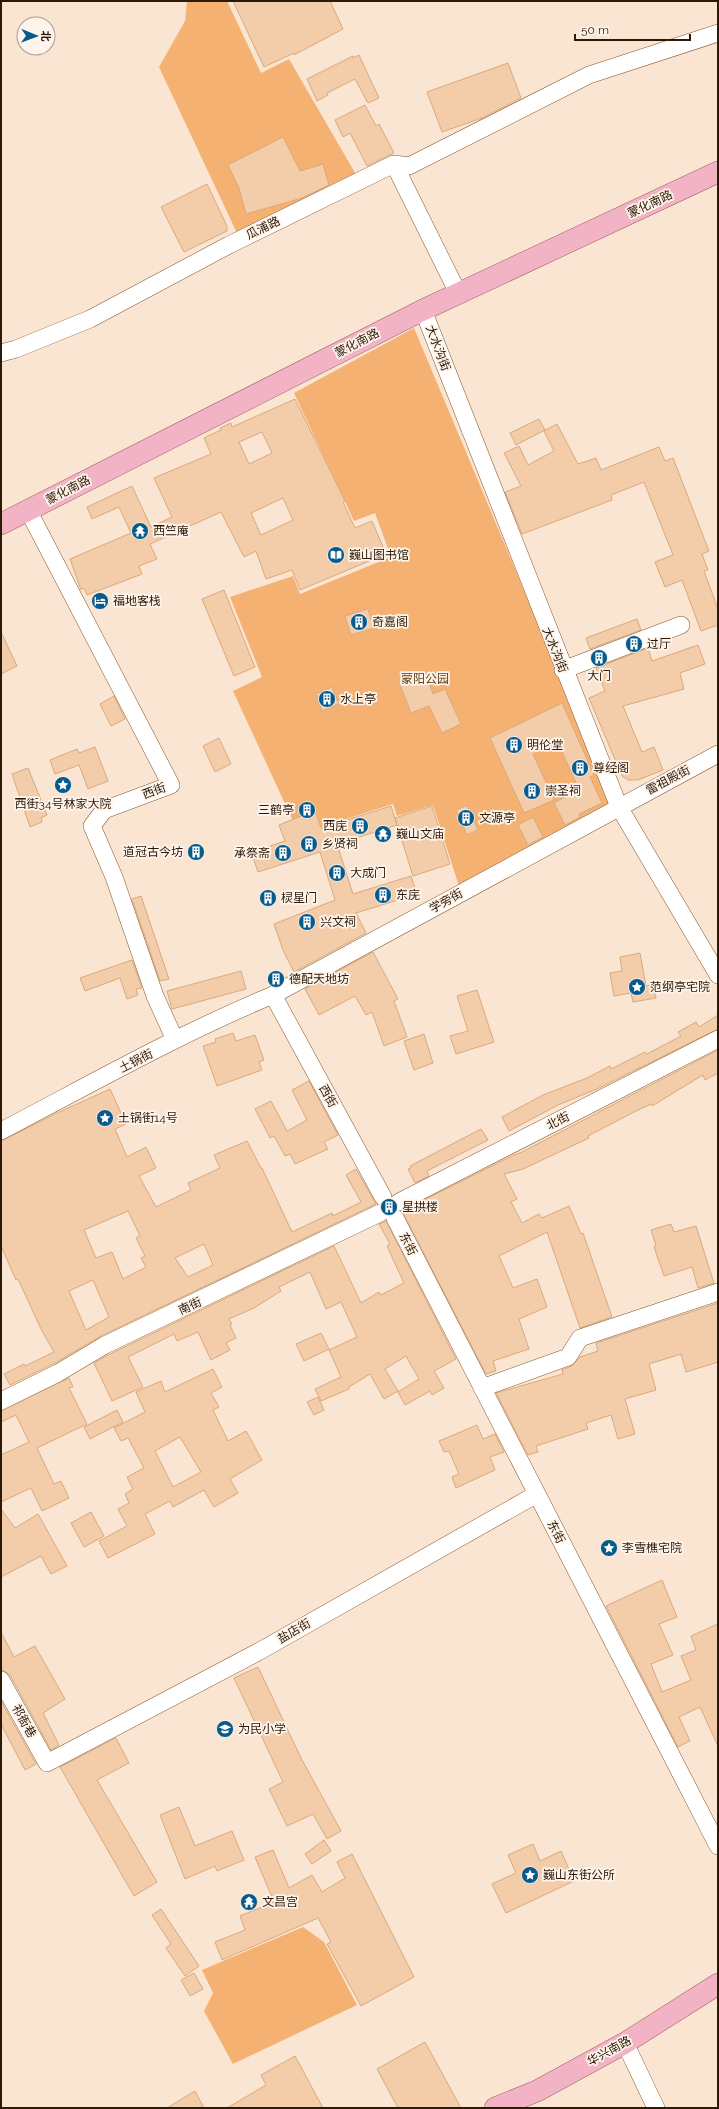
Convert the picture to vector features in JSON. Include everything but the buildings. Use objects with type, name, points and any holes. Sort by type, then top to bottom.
[{"type":"main road","name":"蒙化南路","points":[[1,524],[423,310],[718,172]]},
{"type":"main road","name":"华兴南路","points":[[495,2108],[537,2091],[625,2043],[718,1984]]},
{"type":"street","points":[[394,164],[409,166],[589,75],[718,34]]},
{"type":"street","points":[[394,164],[458,293]]},
{"type":"street","name":"瓜浦路","points":[[1,353],[16,349],[90,319],[229,245],[394,164]]},
{"type":"street","name":"大水沟街","points":[[423,310],[619,807],[718,975]]},
{"type":"street","name":"西街","points":[[28,510],[171,785],[104,810],[92,826],[114,877],[155,996],[175,1040]]},
{"type":"street","points":[[564,670],[682,625]]},
{"type":"street","name":"雷祖殿街","points":[[619,807],[718,754]]},
{"type":"street","name":"学旁街","points":[[273,995],[619,807]]},
{"type":"street","name":"西街","points":[[273,995],[389,1207]]},
{"type":"street","name":"土锅街","points":[[1,1131],[175,1040],[239,1009],[273,995]]},
{"type":"street","name":"北街","points":[[389,1207],[718,1040]]},
{"type":"street","name":"东街","points":[[389,1207],[718,1846]]},
{"type":"street","name":"南街","points":[[1,1401],[58,1373],[106,1345],[389,1207]]},
{"type":"street","points":[[482,1388],[568,1357],[580,1338],[718,1292]]},
{"type":"street","name":"盐店街","points":[[47,1763],[258,1652],[537,1494]]},
{"type":"street","name":"祁衙巷","points":[[1,1680],[47,1763]]},
{"type":"street","points":[[625,2043],[656,2108]]},
{"type":"green space","points":[[187,1],[227,1],[261,73],[289,59],[358,178],[237,233],[159,67],[185,21]]},
{"type":"green space","name":"蒙阳公园","points":[[414,328],[614,805],[459,886],[433,805],[397,816],[393,804],[299,834],[233,691],[262,677],[230,597],[293,576],[300,594],[391,557],[375,513],[354,521],[294,393]]},
{"type":"green space","points":[[303,1927],[324,1942],[357,2005],[233,2064],[204,2011],[213,1993],[202,1970]]},
{"type":"tunnel","points":[[383,1197],[395,1218]]},
{"type":"place","name":"西竺庵","points":[[140,531]]},
{"type":"place","name":"巍山图书馆","points":[[336,555]]},
{"type":"place","name":"福地客栈","points":[[100,601]]},
{"type":"place","name":"奇嘉阁","points":[[359,622]]},
{"type":"place","name":"过厅","points":[[634,644]]},
{"type":"place","name":"大门","points":[[599,658]]},
{"type":"place","name":"水上亭","points":[[327,699]]},
{"type":"place","name":"明伦堂","points":[[514,745]]},
{"type":"place","name":"尊经阁","points":[[580,768]]},
{"type":"place","name":"西街34号林家大院","points":[[63,785]]},
{"type":"place","name":"崇圣祠","points":[[532,791]]},
{"type":"place","name":"三鹤亭","points":[[307,810]]},
{"type":"place","name":"文源亭","points":[[466,818]]},
{"type":"place","name":"西庑","points":[[360,826]]},
{"type":"place","name":"巍山文庙","points":[[383,834]]},
{"type":"place","name":"乡贤祠","points":[[309,844]]},
{"type":"place","name":"道冠古今坊","points":[[196,852]]},
{"type":"place","name":"承祭斋","points":[[283,853]]},
{"type":"place","name":"大成门","points":[[337,873]]},
{"type":"place","name":"东庑","points":[[383,895]]},
{"type":"place","name":"棂星门","points":[[268,898]]},
{"type":"place","name":"兴文祠","points":[[307,922]]},
{"type":"place","name":"德配天地坊","points":[[276,979]]},
{"type":"place","name":"范纲亭宅院","points":[[637,987]]},
{"type":"place","name":"土锅街14号","points":[[105,1118]]},
{"type":"place","name":"星拱楼","points":[[389,1207]]},
{"type":"place","name":"李雪樵宅院","points":[[609,1548]]},
{"type":"place","name":"为民小学","points":[[225,1729]]},
{"type":"place","name":"巍山东街公所","points":[[530,1875]]},
{"type":"place","name":"文昌宫","points":[[249,1902]]}]
